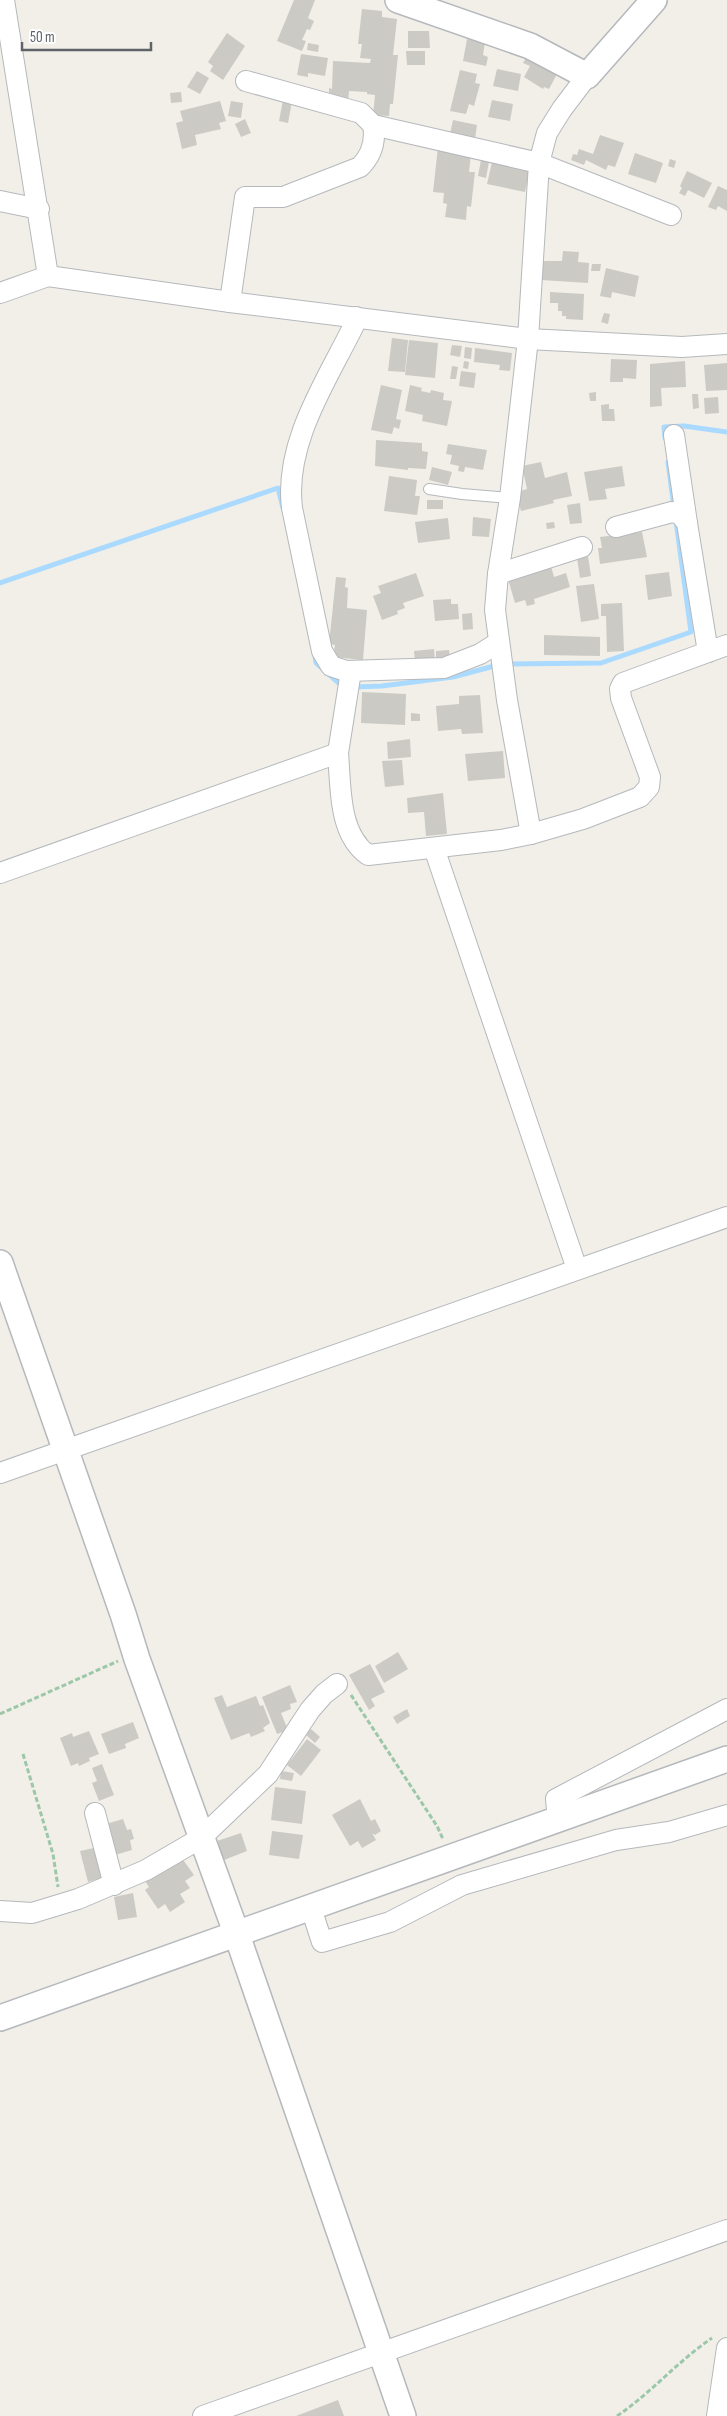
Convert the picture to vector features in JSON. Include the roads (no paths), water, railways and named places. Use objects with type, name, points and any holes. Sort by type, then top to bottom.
[{"type":"street","points":[[4,0],[8,84],[39,209],[48,276]]},
{"type":"street","points":[[398,0],[530,46],[587,76]]},
{"type":"street","points":[[531,834],[495,610],[528,339],[539,162],[547,133],[562,109],[587,76],[654,0]]},
{"type":"street","points":[[246,80],[360,113],[373,125],[539,162],[671,215]]},
{"type":"street","points":[[230,302],[241,210],[245,197],[283,197],[360,167],[366,160],[374,143],[373,125]]},
{"type":"street","points":[[0,201],[39,209]]},
{"type":"street","points":[[0,293],[48,276],[230,302],[528,339],[682,347],[727,344]]},
{"type":"street","points":[[356,317],[354,325],[300,435],[292,468],[290,492],[322,650],[331,666],[351,671],[444,668],[480,654],[502,657]]},
{"type":"street","points":[[674,435],[708,652]]},
{"type":"street","points":[[616,527],[672,512],[680,514],[687,523]]},
{"type":"street","points":[[498,574],[582,547]]},
{"type":"street","points":[[351,671],[338,753],[345,821],[354,840],[362,851],[368,855],[501,840],[531,834],[582,819],[640,797],[649,787],[650,777],[621,698],[620,689],[630,679],[727,645]]},
{"type":"street","points":[[0,873],[338,753]]},
{"type":"street","points":[[434,848],[578,1269]]},
{"type":"street","points":[[0,1473],[727,1217]]},
{"type":"street","points":[[0,1263],[200,1838],[237,1935],[403,2416]]},
{"type":"street","points":[[0,1911],[32,1913],[114,1886],[146,1870],[200,1838],[268,1774],[310,1710],[324,1694],[337,1684]]},
{"type":"street","points":[[558,1820],[556,1799],[727,1710]]},
{"type":"street","points":[[0,2018],[727,1759]]},
{"type":"street","points":[[95,1813],[114,1886]]},
{"type":"street","points":[[311,1908],[322,1942],[390,1922],[462,1885],[616,1840],[668,1832],[727,1814]]},
{"type":"street","points":[[203,2416],[727,2230]]},
{"type":"street","points":[[717,2416],[723,2341]]},
{"type":"lane","points":[[429,488],[462,494],[510,498]]},
{"type":"waterway","points":[[665,438],[664,427],[684,426],[727,432]]},
{"type":"waterway","points":[[668,462],[674,508]]},
{"type":"waterway","points":[[0,583],[278,488],[283,508]]},
{"type":"waterway","points":[[507,664],[601,663],[691,632],[676,521]]},
{"type":"waterway","points":[[315,655],[316,663],[343,687]]},
{"type":"waterway","points":[[354,687],[382,686],[453,677],[498,665]]}]
